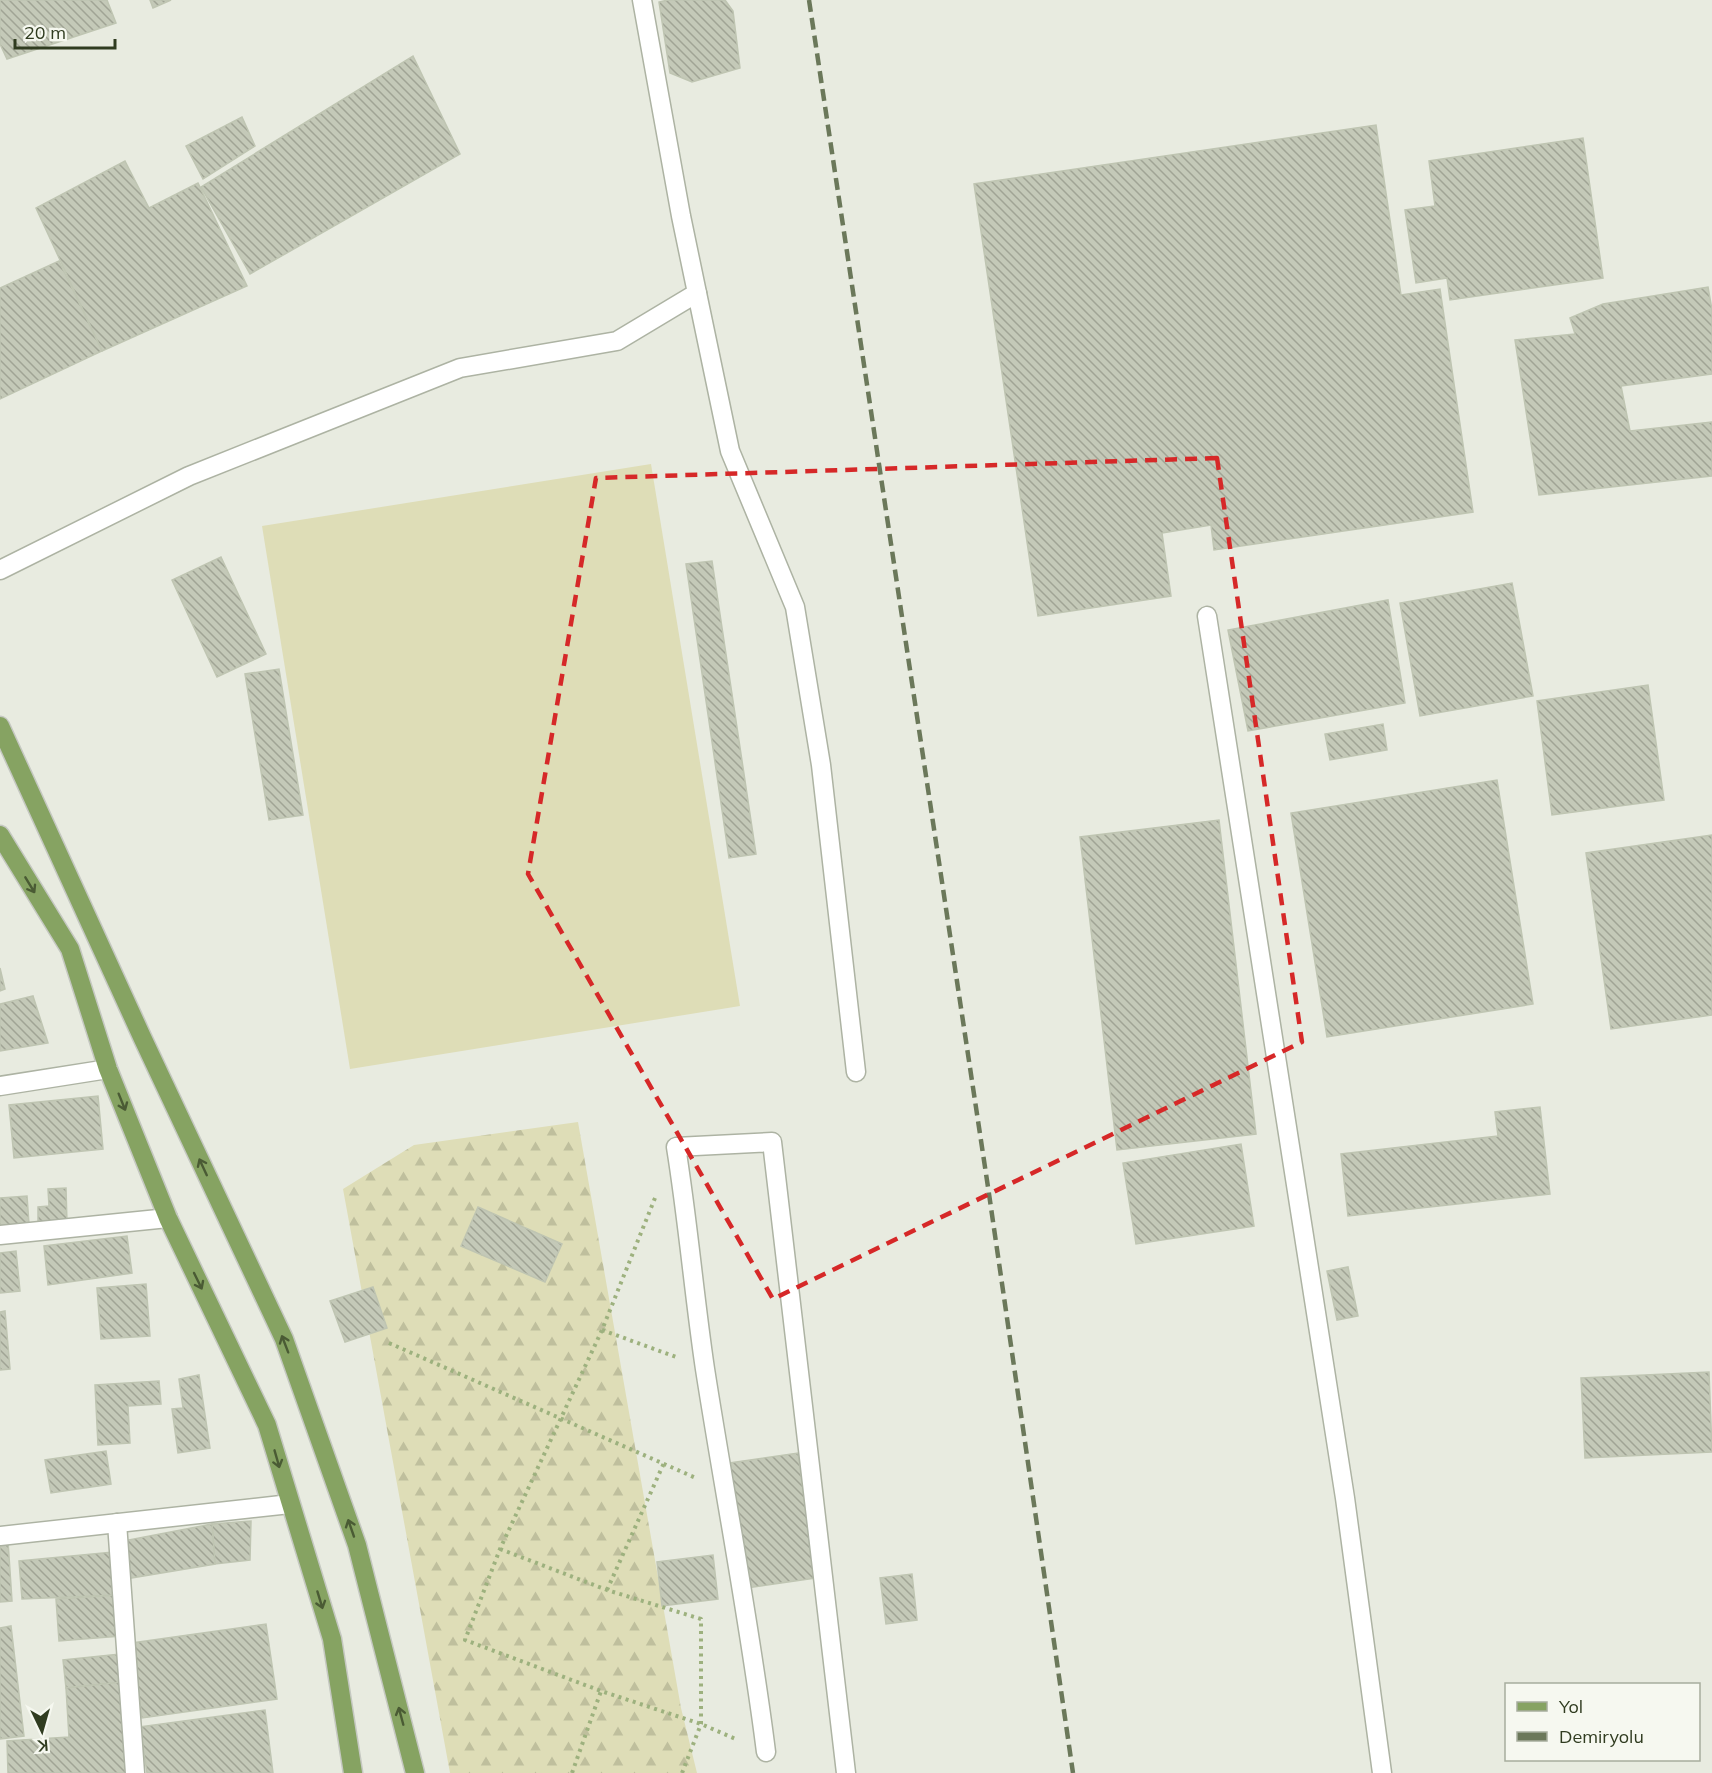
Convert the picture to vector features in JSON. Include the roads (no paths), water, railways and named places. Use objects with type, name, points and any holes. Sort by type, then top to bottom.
[{"type":"main road","points":[[0,726],[147,1048],[284,1339],[357,1545],[415,1773]]},
{"type":"main road","points":[[0,835],[70,949],[108,1069],[168,1218],[267,1425],[332,1639],[353,1773]]},
{"type":"street","points":[[642,0],[681,216],[730,451],[795,607],[821,765],[856,1072]]},
{"type":"street","points":[[0,570],[189,476],[460,368],[617,341],[698,293]]},
{"type":"street","points":[[1207,616],[1345,1498],[1382,1773]]},
{"type":"street","points":[[0,1086],[108,1069]]},
{"type":"street","points":[[766,1752],[727,1492],[705,1368],[686,1206],[676,1147],[772,1142],[846,1773]]},
{"type":"street","points":[[0,1235],[168,1218]]},
{"type":"street","points":[[0,1536],[290,1504]]},
{"type":"street","points":[[117,1523],[135,1773]]},
{"type":"railway","points":[[809,0],[988,1187],[1073,1773]]}]
